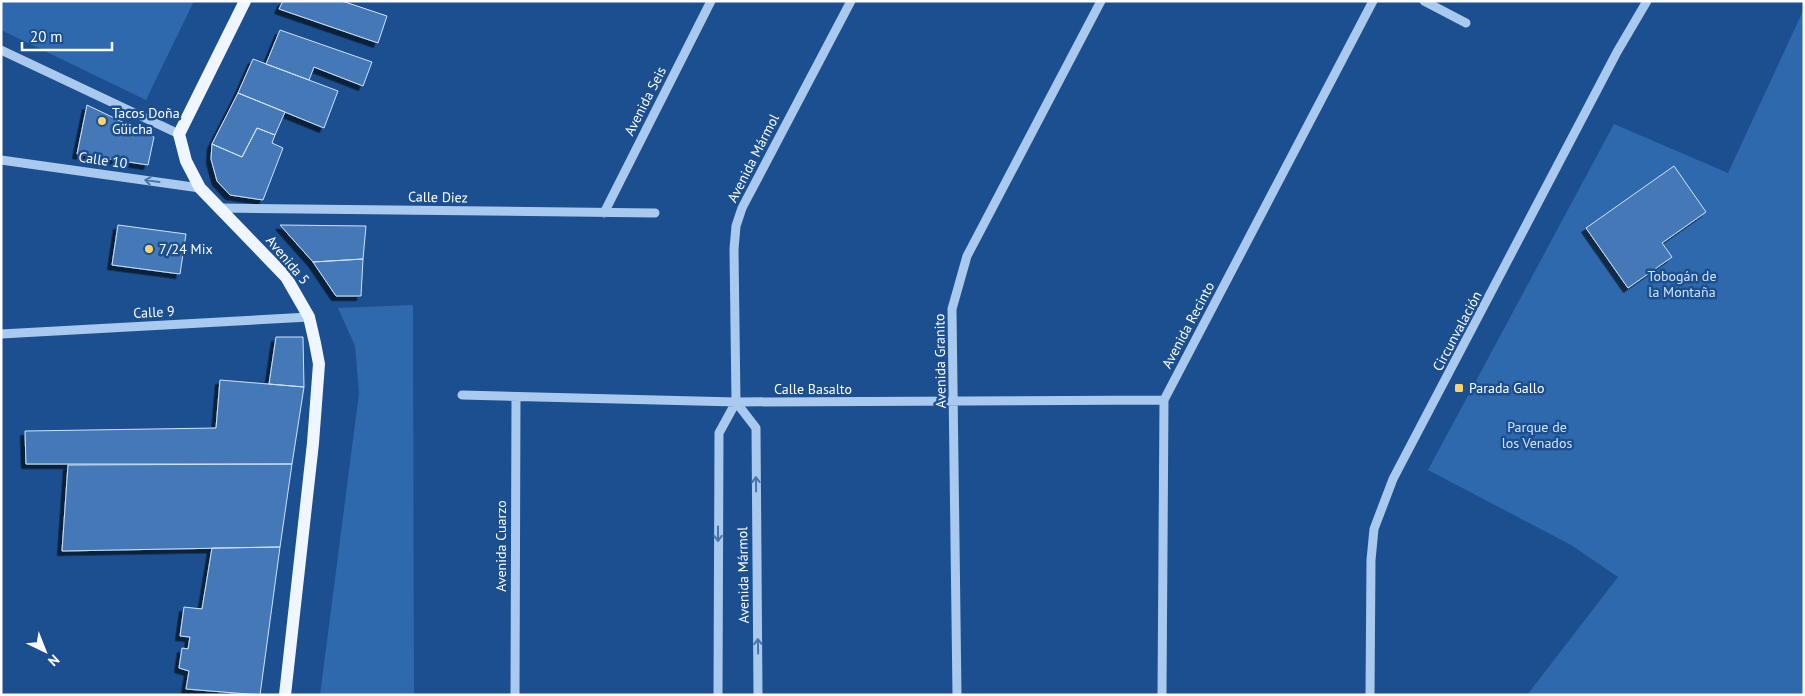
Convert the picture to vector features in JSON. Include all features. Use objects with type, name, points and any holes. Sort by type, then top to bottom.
[{"type":"main road","points":[[179,134],[245,1]]},
{"type":"main road","name":"Avenida 5","points":[[179,134],[186,160],[200,188],[286,277],[308,317],[319,364],[318,389],[285,695]]},
{"type":"street","name":"Avenida Seis","points":[[604,213],[711,1]]},
{"type":"street","name":"Avenida Mármol","points":[[718,695],[719,433],[736,402],[734,249],[736,226],[742,208],[851,1]]},
{"type":"street","name":"Avenida Granito","points":[[957,695],[955,402],[952,308],[967,256],[1101,1]]},
{"type":"street","name":"Avenida Recinto","points":[[1162,695],[1164,400],[1373,1]]},
{"type":"street","points":[[1424,1],[1466,23]]},
{"type":"street","name":"Circunvalación","points":[[1370,695],[1370,560],[1378,514],[1393,479],[1617,52],[1647,1]]},
{"type":"street","points":[[1,50],[179,134]]},
{"type":"street","name":"Calle 10","points":[[1,160],[200,188]]},
{"type":"street","name":"Calle Diez","points":[[221,208],[655,213]]},
{"type":"street","name":"Calle 9","points":[[1,334],[308,317]]},
{"type":"street","name":"Calle Basalto","points":[[462,395],[736,402],[1164,400]]},
{"type":"street","name":"Avenida Cuarzo","points":[[514,695],[516,397]]},
{"type":"street","name":"Avenida Mármol","points":[[736,402],[756,428],[758,695]]},
{"type":"green space","points":[[1,1],[194,1],[146,100],[1,30]]},
{"type":"green space","name":"Tobogán de la Montaña","points":[[1804,9],[1804,695],[1527,695],[1618,577],[1571,545],[1428,470],[1614,124],[1728,173]]},
{"type":"green space","points":[[413,305],[414,695],[320,695],[359,393],[355,346],[338,308]]},
{"type":"building","points":[[283,1],[342,1],[387,16],[378,43],[279,9]]},
{"type":"building","points":[[280,30],[372,62],[363,86],[314,67],[309,80],[266,64]]},
{"type":"building","points":[[253,59],[338,91],[324,128],[238,93]]},
{"type":"building","points":[[238,93],[285,112],[275,135],[257,128],[242,157],[212,144]]},
{"type":"building","name":"Tacos Doña Güicha","points":[[87,105],[154,137],[148,165],[77,154]]},
{"type":"building","points":[[257,128],[275,135],[272,143],[283,148],[263,200],[230,195],[217,181],[211,159],[212,144],[242,157]]},
{"type":"building","points":[[1674,166],[1706,212],[1662,243],[1672,257],[1628,288],[1586,228]]},
{"type":"building","name":"7/24 Mix","points":[[118,225],[186,234],[180,274],[112,265]]},
{"type":"building","points":[[280,225],[366,226],[363,259],[313,262]]},
{"type":"building","points":[[363,259],[361,296],[336,296],[313,262]]},
{"type":"building","points":[[276,337],[303,337],[304,387],[269,384]]},
{"type":"building","points":[[220,380],[304,387],[292,464],[26,464],[25,431],[216,428]]},
{"type":"building","points":[[292,464],[280,547],[62,551],[68,465]]},
{"type":"building","points":[[280,547],[260,695],[186,689],[189,671],[179,668],[182,648],[188,649],[190,637],[180,636],[184,607],[202,609],[212,548]]},
{"type":"place","name":"Tacos Doña Güicha","points":[[102,121]]},
{"type":"place","name":"7/24 Mix","points":[[149,249]]},
{"type":"place","name":"Parada Gallo","points":[[1459,388]]},
{"type":"park label","name":"Parque de los Venados","points":[[1537,436]]}]
